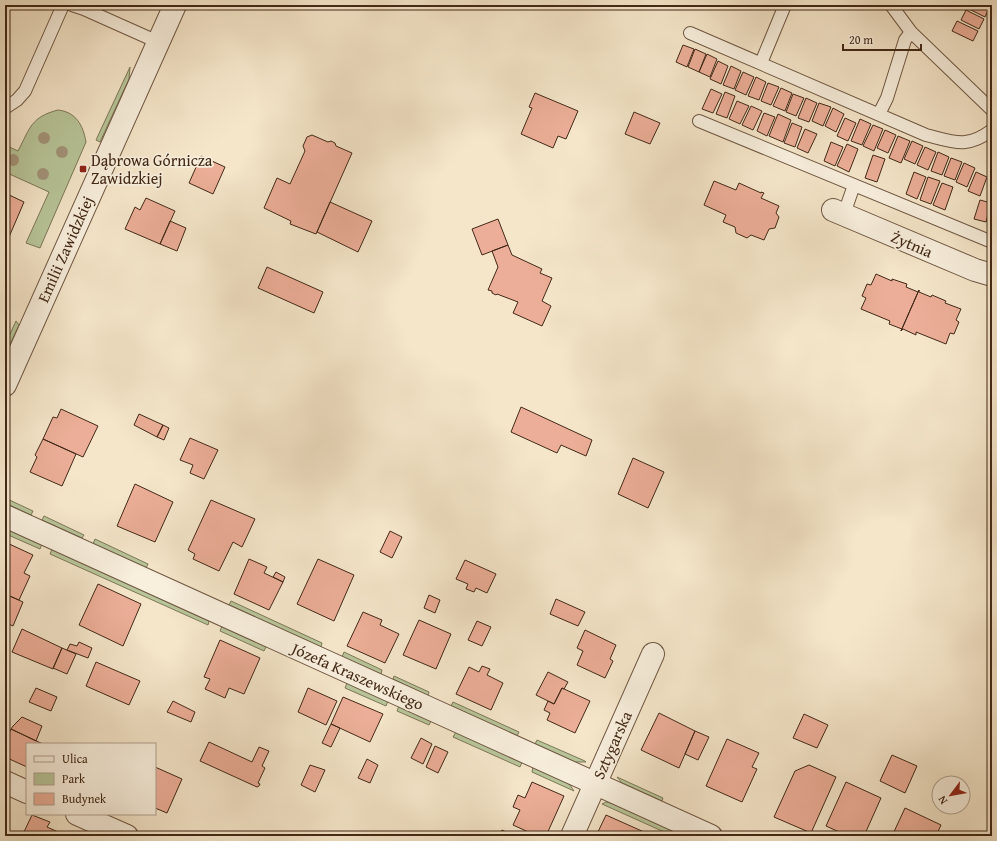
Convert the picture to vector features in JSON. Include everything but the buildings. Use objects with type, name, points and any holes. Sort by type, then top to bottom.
[{"type":"street","name":"Emilii Zawidzkiej","points":[[5,384],[175,5]]},
{"type":"street","name":"Żytnia","points":[[838,212],[975,270],[992,275]]},
{"type":"street","name":"Józefa Kraszewskiego","points":[[5,516],[711,836]]},
{"type":"street","name":"Sztygarska","points":[[572,836],[653,654]]},
{"type":"street","points":[[5,782],[26,792]]},
{"type":"street","points":[[79,815],[127,836]]},
{"type":"lane","points":[[5,108],[17,100],[25,91],[63,5]]},
{"type":"lane","points":[[72,5],[158,42]]},
{"type":"lane","points":[[762,63],[785,5]]},
{"type":"lane","points":[[891,5],[911,32],[992,110]]},
{"type":"lane","points":[[879,114],[887,98],[904,44],[911,32]]},
{"type":"lane","points":[[690,33],[926,135],[964,143],[979,139],[992,130]]},
{"type":"lane","points":[[699,121],[992,242]]},
{"type":"lane","points":[[838,212],[854,185]]},
{"type":"green space","points":[[130,67],[129,79],[100,142],[96,140]]},
{"type":"green space","points":[[58,110],[70,113],[78,120],[83,130],[86,142],[40,248],[26,243],[49,192],[5,172],[5,145],[18,151],[32,124],[42,116]]},
{"type":"green space","points":[[16,321],[19,325],[5,355],[5,345]]},
{"type":"green space","points":[[5,498],[33,511],[31,515],[5,503]]},
{"type":"green space","points":[[44,516],[84,535],[82,538],[42,520]]},
{"type":"green space","points":[[8,529],[42,544],[40,549],[6,534]]},
{"type":"green space","points":[[95,539],[148,564],[146,568],[93,544]]},
{"type":"green space","points":[[52,549],[209,621],[208,625],[50,554]]},
{"type":"green space","points":[[231,601],[322,643],[321,647],[229,605]]},
{"type":"green space","points":[[222,626],[266,647],[264,651],[220,631]]},
{"type":"green space","points":[[344,652],[382,670],[381,674],[342,657]]},
{"type":"green space","points":[[394,676],[429,692],[428,696],[393,679]]},
{"type":"green space","points":[[347,683],[388,701],[386,706],[345,688]]},
{"type":"green space","points":[[453,702],[519,732],[517,736],[451,706]]},
{"type":"green space","points":[[399,706],[431,721],[429,725],[397,711]]},
{"type":"green space","points":[[456,732],[522,762],[520,767],[453,737]]},
{"type":"green space","points":[[537,740],[586,762],[575,762],[535,744]]},
{"type":"green space","points":[[533,767],[566,782],[574,791],[532,772]]},
{"type":"green space","points":[[617,777],[663,798],[662,801],[622,783]]},
{"type":"green space","points":[[606,802],[684,836],[673,836],[602,804]]},
{"type":"place","name":"Dąbrowa Górnicza Zawidzkiej","points":[[83,169]]}]
